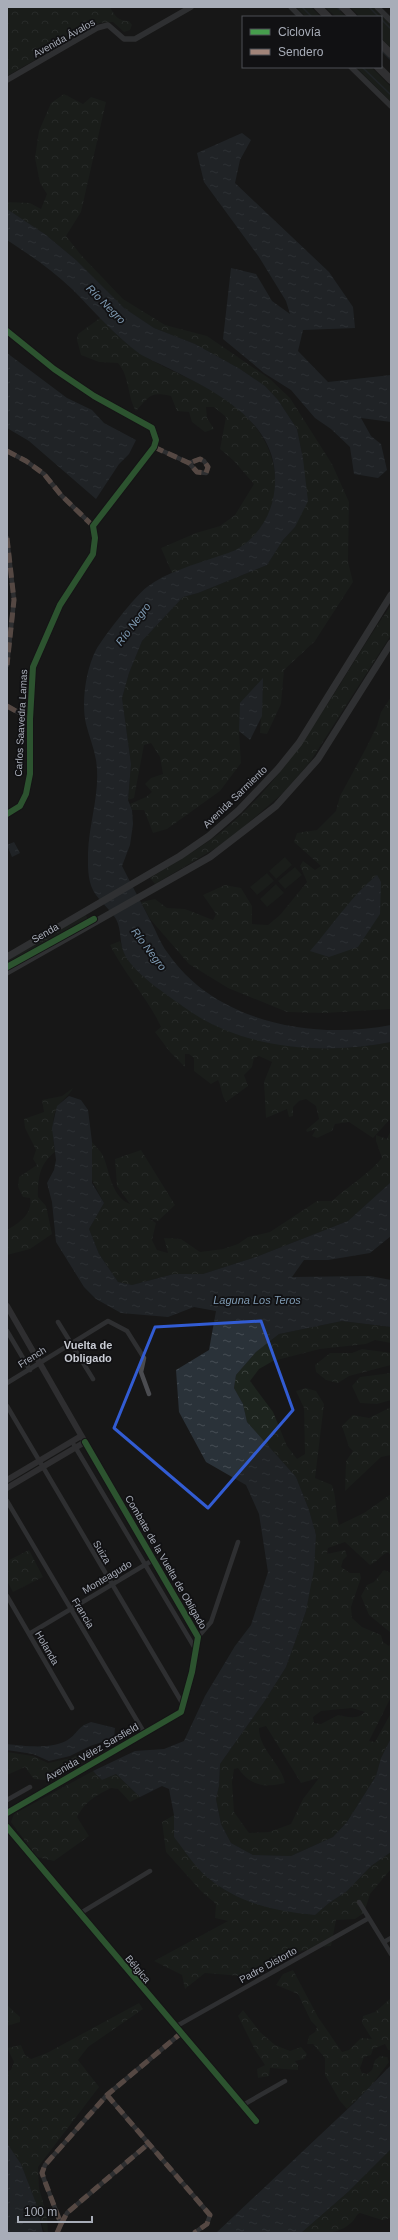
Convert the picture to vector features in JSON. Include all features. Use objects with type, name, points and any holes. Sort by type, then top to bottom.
[{"type":"highway","points":[[318,7],[327,16]]},
{"type":"highway","points":[[343,7],[352,16]]},
{"type":"highway","points":[[382,45],[391,54]]},
{"type":"highway","points":[[380,68],[391,78]]},
{"type":"main road","name":"Avenida Sarmiento","points":[[7,957],[145,875],[180,856],[209,836],[239,810],[278,769],[299,743],[391,595]]},
{"type":"main road","points":[[7,972],[210,856],[276,806],[318,759],[391,643]]},
{"type":"main road","name":"Combate de la Vuelta de Obligado","points":[[7,1306],[85,1442]]},
{"type":"main road","points":[[7,1480],[81,1436]]},
{"type":"main road","points":[[7,1488],[85,1442]]},
{"type":"street","name":"Avenida Ávalos","points":[[7,80],[97,28],[108,25],[124,39],[136,39],[191,7]]},
{"type":"street","points":[[291,7],[300,16]]},
{"type":"street","points":[[377,7],[391,21]]},
{"type":"street","points":[[352,68],[391,106]]},
{"type":"street","points":[[7,331],[54,369],[87,391],[152,428],[156,440],[154,447],[93,526],[61,496],[44,474],[7,451]]},
{"type":"street","points":[[154,447],[189,463]]},
{"type":"street","name":"Carlos Saavedra Lamas","points":[[7,814],[20,806],[26,794],[30,774],[30,719],[33,667],[60,605],[93,554],[95,538],[93,526]]},
{"type":"street","points":[[7,538],[14,600],[7,666]]},
{"type":"street","points":[[7,706],[30,719]]},
{"type":"street","name":"French","points":[[7,1382],[30,1370],[71,1342],[108,1321],[127,1331],[144,1358],[141,1372],[149,1394]]},
{"type":"street","points":[[58,1322],[93,1379]]},
{"type":"street","points":[[7,1331],[30,1370]]},
{"type":"street","name":"Suiza","points":[[7,1406],[111,1585],[184,1706]]},
{"type":"street","points":[[72,1441],[196,1650]]},
{"type":"street","name":"Combate de la Vuelta de Obligado","points":[[85,1442],[198,1637],[184,1706]]},
{"type":"street","name":"Francia","points":[[7,1501],[145,1734]]},
{"type":"street","points":[[198,1637],[211,1622],[238,1542]]},
{"type":"street","name":"Monteagudo","points":[[29,1634],[153,1560]]},
{"type":"street","name":"Holanda","points":[[7,1596],[72,1708]]},
{"type":"street","name":"Avenida Vélez Sarsfield","points":[[7,1813],[145,1734],[181,1712],[184,1706]]},
{"type":"street","points":[[7,1800],[30,1787]]},
{"type":"street","name":"Bélgica","points":[[7,1827],[78,1914],[256,2121]]},
{"type":"street","points":[[78,1914],[150,1870]]},
{"type":"street","points":[[360,1902],[391,1954]]},
{"type":"street","name":"Padre Distorto","points":[[175,2027],[369,1918]]},
{"type":"street","points":[[384,1942],[391,1938]]},
{"type":"street","points":[[61,2224],[42,2173],[45,2165],[107,2095],[180,2034]]},
{"type":"street","points":[[243,2105],[285,2081]]},
{"type":"street","points":[[107,2095],[210,2215],[208,2224],[194,2233]]},
{"type":"street","points":[[57,2233],[67,2213],[148,2144]]},
{"type":"highlighted area","points":[[261,1321],[293,1410],[208,1508],[114,1428],[155,1327]]},
{"type":"green space","points":[[7,7],[110,7],[117,17],[122,20],[129,21],[132,25],[130,30],[124,32],[113,22],[99,23],[7,76]]},
{"type":"green space","points":[[296,7],[311,7],[320,16],[305,16]]},
{"type":"green space","points":[[325,7],[336,7],[345,16],[335,16]]},
{"type":"green space","points":[[350,7],[373,7],[382,16],[359,16]]},
{"type":"green space","points":[[382,16],[391,25],[391,48],[382,39]]},
{"type":"green space","points":[[357,68],[372,68],[390,86],[391,102]]},
{"type":"green space","points":[[64,94],[83,104],[91,97],[106,102],[81,212],[66,236],[81,255],[123,299],[165,325],[207,336],[270,379],[290,398],[332,464],[349,502],[348,562],[353,582],[315,641],[284,670],[281,704],[267,734],[260,733],[263,679],[239,731],[241,763],[220,791],[167,829],[153,833],[144,810],[132,810],[130,804],[146,797],[152,792],[145,784],[151,778],[163,774],[160,757],[151,743],[144,745],[134,798],[128,800],[131,764],[122,698],[129,673],[142,641],[183,597],[198,593],[267,565],[283,540],[295,527],[303,459],[297,429],[278,400],[265,386],[240,369],[195,344],[154,328],[124,308],[76,260],[46,235],[7,209],[7,202],[30,203],[41,209],[47,194],[40,183],[35,158],[39,131],[51,103]]},
{"type":"green space","points":[[100,318],[125,342],[141,354],[206,387],[227,400],[239,409],[259,431],[272,457],[275,471],[273,501],[268,515],[256,534],[238,549],[172,573],[161,548],[196,533],[220,526],[235,515],[254,484],[234,461],[220,449],[226,417],[214,407],[206,407],[207,418],[214,429],[205,432],[192,422],[189,412],[177,411],[171,396],[159,394],[151,396],[136,411],[131,399],[125,374],[118,363],[99,362],[81,355],[77,340],[78,334]]},
{"type":"green space","points":[[391,605],[391,635],[310,762],[283,793],[240,830],[216,848],[155,884],[150,878],[199,848],[226,828],[252,804],[275,778],[316,722]]},
{"type":"green space","points":[[391,697],[391,1009],[324,1013],[287,1012],[228,988],[189,964],[150,919],[141,902],[155,899],[167,908],[185,909],[213,920],[216,914],[203,895],[225,885],[241,888],[252,906],[252,924],[268,925],[280,915],[307,882],[300,866],[303,861],[315,870],[321,866],[294,842],[297,833],[317,830],[336,811],[340,796],[377,726],[381,712]]},
{"type":"green space","points":[[285,857],[292,865],[276,879],[269,871]]},
{"type":"green space","points":[[295,867],[302,875],[285,889],[278,881]]},
{"type":"green space","points":[[267,873],[274,881],[257,895],[250,887]]},
{"type":"green space","points":[[276,884],[284,893],[267,907],[260,899]]},
{"type":"green space","points":[[85,914],[88,919],[7,967],[7,960]]},
{"type":"green space","points":[[120,941],[133,965],[152,983],[194,1011],[220,1025],[247,1036],[274,1043],[302,1047],[360,1047],[391,1042],[391,1118],[373,1138],[349,1122],[335,1124],[332,1131],[317,1138],[312,1136],[316,1129],[307,1132],[306,1130],[319,1119],[316,1106],[306,1099],[299,1101],[293,1107],[293,1116],[289,1117],[287,1109],[266,1118],[264,1082],[272,1062],[259,1056],[254,1058],[252,1067],[244,1075],[248,1086],[226,1102],[218,1080],[211,1084],[194,1071],[194,1058],[189,1054],[185,1054],[185,1067],[170,1052],[155,1032],[161,1027],[156,1016],[122,966],[110,945]]},
{"type":"green space","points":[[73,1088],[56,1109],[53,1121],[55,1152],[40,1172],[38,1184],[38,1197],[46,1206],[52,1234],[30,1249],[7,1255],[7,1230],[24,1217],[30,1204],[30,1198],[23,1197],[18,1187],[19,1177],[37,1165],[33,1159],[36,1150],[25,1128],[24,1119],[44,1112],[42,1100],[62,1096]]},
{"type":"green space","points":[[391,1130],[391,1182],[348,1221],[256,1257],[203,1274],[174,1274],[132,1285],[118,1282],[99,1254],[89,1229],[104,1203],[92,1180],[92,1142],[103,1156],[115,1191],[124,1201],[130,1204],[117,1186],[115,1159],[141,1150],[175,1205],[158,1221],[149,1218],[156,1223],[152,1240],[157,1250],[168,1253],[164,1238],[181,1239],[200,1252],[223,1249],[238,1244],[248,1237],[270,1232],[317,1201],[332,1201],[371,1170],[382,1158],[376,1141],[376,1135],[387,1139]]},
{"type":"green space","points":[[342,1321],[391,1327],[391,1343],[375,1340],[366,1344],[320,1349],[273,1361],[259,1369],[250,1381],[273,1412],[287,1446],[297,1459],[305,1454],[304,1408],[296,1391],[306,1388],[316,1391],[324,1404],[315,1478],[332,1485],[335,1495],[339,1525],[364,1513],[391,1494],[391,1556],[388,1552],[370,1565],[345,1542],[328,1548],[327,1554],[345,1550],[347,1556],[343,1560],[341,1567],[350,1573],[360,1573],[361,1578],[351,1607],[352,1618],[362,1627],[381,1635],[383,1642],[389,1646],[391,1642],[391,1697],[369,1741],[375,1742],[391,1713],[391,1738],[381,1758],[376,1776],[347,1822],[333,1837],[291,1856],[253,1855],[231,1843],[221,1824],[216,1799],[219,1786],[220,1764],[264,1702],[286,1667],[306,1611],[313,1569],[316,1535],[309,1510],[296,1477],[247,1422],[243,1404],[234,1388],[236,1375],[256,1352],[279,1334]],"holes":[[[352,1708],[365,1712],[356,1717],[338,1715],[321,1724],[314,1723],[313,1717],[321,1711]],[[266,1726],[301,1783],[319,1778],[303,1799],[291,1824],[269,1832],[249,1833],[234,1812],[232,1782],[234,1769],[238,1768],[248,1779],[258,1784],[278,1785],[285,1783],[279,1769],[262,1743],[259,1728]]]},
{"type":"green space","points":[[362,1349],[391,1353],[391,1365],[349,1376],[338,1383],[326,1380],[316,1372],[315,1365],[330,1353],[352,1353]]},
{"type":"green space","points":[[391,1373],[391,1400],[377,1404],[360,1403],[352,1386],[360,1377]]},
{"type":"green space","points":[[391,1407],[391,1455],[381,1457],[345,1491],[346,1461],[353,1451],[349,1447],[342,1426],[353,1415],[369,1418]]},
{"type":"green space","points":[[29,1550],[43,1577],[13,1592],[7,1581],[7,1561]]},
{"type":"green space","points":[[384,1570],[391,1573],[391,1633],[369,1615],[361,1596],[367,1585],[374,1582]]},
{"type":"green space","points":[[94,1747],[96,1750],[45,1780],[34,1779],[25,1767],[7,1775],[7,1752],[33,1756],[48,1763],[71,1758]]},
{"type":"green space","points":[[93,1771],[102,1780],[116,1774],[140,1797],[130,1802],[118,1789],[111,1788],[100,1794],[87,1803],[77,1817],[89,1836],[54,1861],[37,1857],[11,1822],[14,1814]]},
{"type":"green space","points":[[174,1815],[174,1837],[315,1914],[347,1891],[371,1866],[391,1852],[391,1869],[370,1894],[364,1913],[355,1919],[336,1920],[331,1946],[311,1949],[279,1960],[252,1977],[205,1973],[185,1989],[182,1975],[154,1961],[228,1921],[215,1918],[216,1904],[201,1891],[166,1852],[162,1822]]},
{"type":"green space","points":[[293,1970],[318,2017],[342,2052],[349,2050],[361,2038],[372,2039],[362,2023],[363,2016],[375,2012],[391,1998],[391,2050],[388,2050],[385,2044],[373,2049],[371,2055],[364,2057],[360,2068],[362,2073],[367,2074],[372,2070],[375,2060],[380,2056],[387,2057],[389,2062],[371,2086],[347,2109],[340,2101],[325,2075],[325,2058],[313,2044],[307,2044],[309,2036],[315,2032],[317,2027],[311,2021],[298,1994],[276,1985],[283,1974]]},
{"type":"green space","points":[[139,2003],[143,2009],[88,2047],[78,2060],[99,2087],[38,2167],[39,2188],[47,2217],[48,2233],[44,2231],[36,2203],[21,2164],[7,2143],[7,2071],[11,2070],[14,2062],[7,2048],[21,2045],[25,2055],[31,2059],[47,2053]]},
{"type":"green space","points":[[7,2005],[20,2017],[20,2022],[7,2026]]},
{"type":"green space","points":[[243,2010],[260,2032],[275,2045],[290,2051],[301,2047],[307,2054],[304,2059],[295,2061],[298,2065],[298,2070],[270,2068],[269,2076],[258,2078],[257,2069],[265,2065],[255,2050],[238,2016]]},
{"type":"green space","points":[[391,2149],[391,2218],[382,2220],[360,2213],[352,2222],[341,2230],[328,2233],[301,2233],[348,2192]]},
{"type":"water","points":[[242,133],[251,140],[240,160],[235,183],[329,272],[353,307],[355,328],[303,330],[298,351],[328,382],[391,375],[391,422],[361,418],[371,436],[381,444],[387,470],[378,478],[354,474],[350,447],[331,429],[315,418],[291,390],[264,373],[223,339],[231,268],[256,274],[272,301],[290,314],[286,301],[259,257],[204,182],[197,153]]},
{"type":"water","name":"Río Negro","points":[[7,209],[46,235],[76,260],[124,308],[154,328],[195,344],[240,369],[265,386],[278,400],[297,429],[303,459],[308,501],[295,527],[283,540],[267,565],[198,593],[183,597],[142,641],[129,673],[122,698],[131,764],[128,800],[132,810],[133,824],[130,845],[122,866],[167,952],[187,976],[211,995],[238,1010],[268,1021],[299,1027],[330,1030],[361,1029],[391,1025],[391,1042],[340,1048],[288,1046],[262,1042],[237,1035],[214,1025],[191,1012],[137,971],[123,951],[116,919],[96,895],[90,884],[88,853],[96,795],[97,772],[96,760],[86,724],[84,696],[92,658],[112,626],[147,587],[163,577],[189,566],[228,553],[249,541],[264,523],[273,501],[275,490],[274,466],[269,449],[261,434],[250,420],[236,408],[205,387],[140,354],[113,331],[57,275],[7,240]]},
{"type":"water","points":[[7,353],[67,398],[92,410],[104,423],[136,440],[129,454],[119,464],[96,499],[29,441],[7,428]]},
{"type":"water","points":[[263,678],[262,716],[250,740],[239,731],[240,703]]},
{"type":"water","points":[[14,842],[20,853],[12,857],[7,845]]},
{"type":"water","points":[[377,875],[381,882],[380,914],[358,947],[329,957],[310,951],[350,901]]},
{"type":"water","name":"Laguna Los Teros","points":[[69,1096],[81,1100],[88,1110],[92,1142],[92,1183],[104,1203],[89,1229],[99,1254],[118,1282],[132,1285],[174,1274],[203,1274],[256,1257],[348,1221],[391,1182],[391,1236],[370,1253],[328,1260],[304,1260],[292,1277],[370,1276],[391,1280],[391,1327],[342,1321],[279,1334],[256,1352],[236,1375],[234,1388],[243,1404],[247,1422],[296,1477],[309,1510],[316,1535],[314,1569],[306,1611],[286,1667],[264,1702],[220,1764],[219,1786],[216,1799],[221,1824],[231,1843],[253,1855],[291,1856],[333,1837],[347,1822],[376,1776],[381,1758],[391,1738],[391,1852],[371,1866],[347,1891],[315,1915],[285,1911],[258,1905],[232,1894],[219,1886],[198,1868],[174,1837],[174,1815],[169,1789],[162,1786],[140,1797],[116,1774],[102,1780],[93,1771],[135,1751],[164,1749],[184,1741],[205,1696],[235,1646],[251,1625],[268,1572],[259,1514],[246,1485],[206,1462],[179,1412],[176,1370],[209,1350],[216,1311],[194,1307],[168,1317],[121,1313],[96,1299],[84,1287],[56,1242],[52,1202],[47,1183],[54,1170],[56,1160],[52,1128],[57,1106]]},
{"type":"water","points":[[91,1722],[115,1728],[114,1738],[90,1746],[70,1756],[49,1761],[33,1754],[7,1750],[7,1744],[22,1746],[56,1745],[69,1739],[83,1726]]},
{"type":"water","points":[[391,2065],[391,2149],[348,2192],[301,2233],[216,2233],[354,2103]]},
{"type":"water","points":[[7,2143],[21,2164],[36,2203],[43,2233],[7,2233]]},
{"type":"waterway","points":[[302,7],[311,16]]},
{"type":"waterway","points":[[337,7],[340,10]]},
{"type":"waterway","points":[[369,7],[378,16]]},
{"type":"waterway","points":[[382,20],[391,29]]},
{"type":"waterway","points":[[382,51],[391,60]]},
{"type":"waterway","points":[[363,68],[391,95]]},
{"type":"marked path","points":[[154,447],[189,463],[197,472],[206,473],[208,467],[204,461],[200,459],[189,463]]},
{"type":"marked path","points":[[7,451],[26,461],[44,474],[61,495],[93,526]]},
{"type":"marked path","points":[[7,538],[14,600],[7,665]]},
{"type":"marked path","points":[[7,706],[30,719]]},
{"type":"marked path","points":[[57,2233],[61,2224],[42,2173],[45,2165],[107,2095],[180,2034]]},
{"type":"marked path","points":[[107,2095],[210,2215],[207,2224],[194,2233]]},
{"type":"marked path","points":[[61,2224],[67,2213],[148,2144]]},
{"type":"cycle path","points":[[7,331],[54,369],[94,396],[152,428],[156,440],[154,447],[93,526],[95,538],[93,554],[60,605],[33,667],[30,719],[30,774],[26,794],[20,806],[7,814]]},
{"type":"cycle path","name":"Senda","points":[[7,967],[94,919]]},
{"type":"cycle path","points":[[7,1813],[181,1712],[192,1672],[198,1637],[85,1442]]},
{"type":"cycle path","points":[[7,1827],[256,2121]]},
{"type":"district","name":"Vuelta de Obligado","points":[[88,1351]]}]
